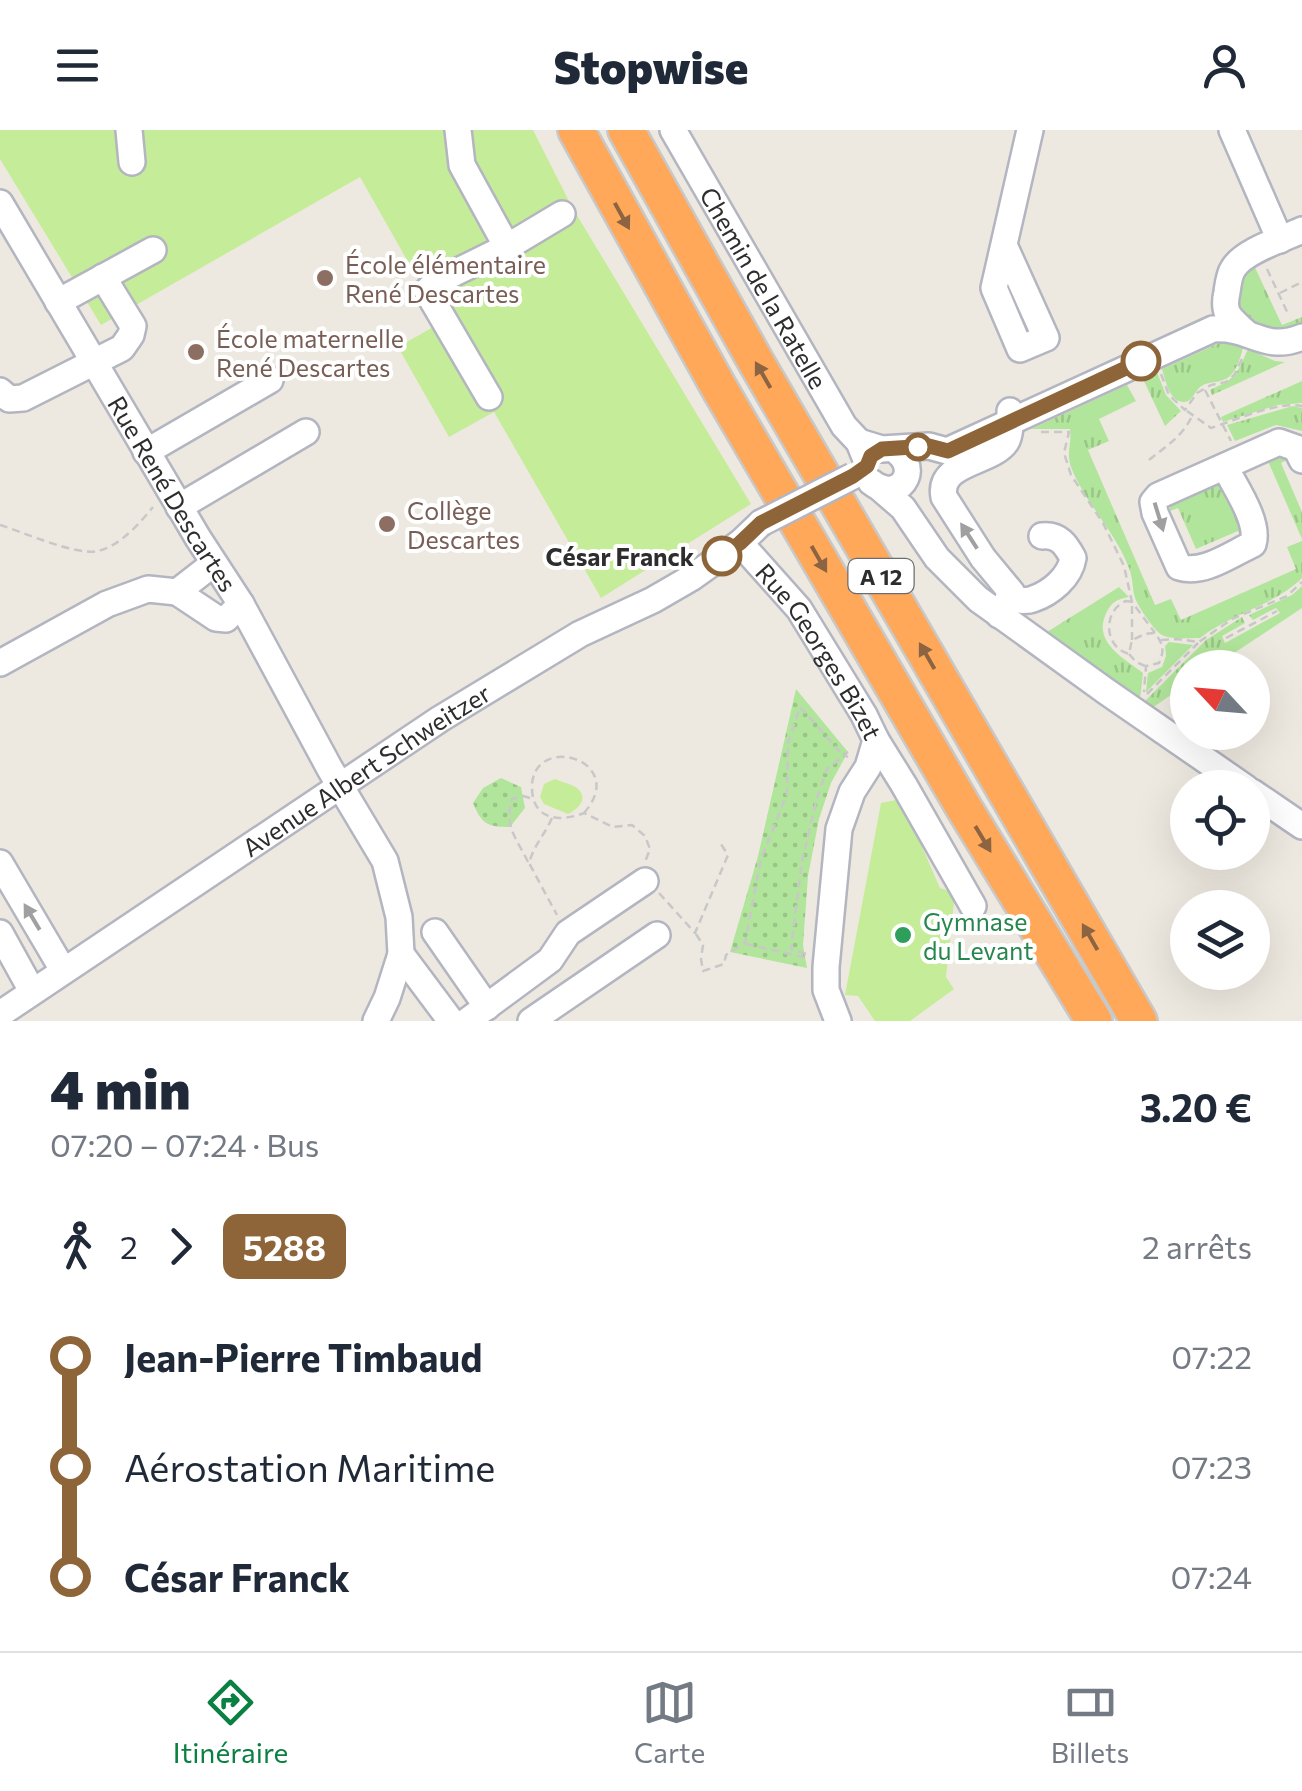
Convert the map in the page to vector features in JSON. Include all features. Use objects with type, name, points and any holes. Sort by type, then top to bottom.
[{"type":"highway","name":"A 12","points":[[576,130],[728,403],[1094,1021]]},
{"type":"highway","name":"A 12","points":[[626,130],[766,379],[1140,1021]]},
{"type":"highway","points":[[1013,890],[1080,1021]]},
{"type":"street","points":[[128,130],[132,162]]},
{"type":"street","points":[[458,130],[462,165],[506,247]]},
{"type":"street","name":"Chemin de la Ratelle","points":[[672,130],[844,426],[937,558],[978,599],[1006,602]]},
{"type":"street","points":[[1004,244],[1030,130]]},
{"type":"street","points":[[1232,130],[1291,235],[1242,258],[1232,270],[1224,309],[1249,334]]},
{"type":"street","name":"Rue René Descartes","points":[[0,203],[240,604],[386,861],[399,918],[401,954]]},
{"type":"street","points":[[488,397],[427,291],[436,282],[562,214]]},
{"type":"street","points":[[58,302],[153,250]]},
{"type":"street","points":[[0,391],[9,398],[23,398],[122,348],[133,326],[103,277]]},
{"type":"street","points":[[1220,770],[1106,692],[1006,602],[942,489],[957,470],[1002,447],[1014,415],[1224,309]]},
{"type":"street","points":[[879,472],[929,446],[1014,415],[1213,329],[1284,344],[1296,328]]},
{"type":"street","points":[[146,452],[270,380]]},
{"type":"street","points":[[173,497],[306,432]]},
{"type":"street","points":[[1233,462],[1255,527],[1253,544],[1200,569],[1179,567],[1154,513],[1153,502],[1158,496],[1233,462],[1278,442],[1296,448],[1302,460]]},
{"type":"street","name":"Avenue Albert Schweitzer","points":[[0,1014],[440,719],[564,643],[691,578],[764,528],[879,472]]},
{"type":"street","points":[[1006,602],[1032,600],[1061,581],[1071,568],[1073,558],[1059,538],[1042,536]]},
{"type":"street","name":"Rue Georges Bizet","points":[[740,543],[799,610],[876,740],[853,758],[852,792],[839,829],[822,962],[829,1014]]},
{"type":"street","points":[[177,592],[213,564]]},
{"type":"street","points":[[1006,602],[1058,564]]},
{"type":"street","points":[[0,662],[107,604],[148,589],[177,592],[216,618],[226,618],[240,604]]},
{"type":"street","points":[[876,740],[973,906]]},
{"type":"street","points":[[1270,804],[1302,826]]},
{"type":"street","points":[[0,863],[63,970]]},
{"type":"street","points":[[435,932],[477,1014],[550,960],[568,934],[646,881]]},
{"type":"street","points":[[0,933],[32,991]]},
{"type":"street","points":[[532,1021],[657,936]]},
{"type":"street","points":[[376,1021],[401,954]]},
{"type":"street","points":[[401,954],[450,1021]]},
{"type":"path","points":[[1256,250],[1296,328]]},
{"type":"path","points":[[1278,294],[1302,282]]},
{"type":"path","points":[[1186,410],[1198,393],[1226,382],[1234,374],[1249,334]]},
{"type":"path","points":[[1164,350],[1168,360],[1158,368],[1168,395],[1211,428],[1282,406],[1302,406]]},
{"type":"path","points":[[1205,389],[1222,424],[1233,462]]},
{"type":"path","points":[[1014,415],[1028,432],[1069,432],[1064,453],[1071,475],[1124,566],[1132,602],[1128,654]]},
{"type":"path","points":[[1148,460],[1172,442],[1192,416]]},
{"type":"path","points":[[0,525],[74,550],[98,551],[116,542],[152,509],[173,497]]},
{"type":"path","points":[[1146,666],[1143,697],[1199,642],[1232,620],[1287,596],[1302,582]]},
{"type":"path","points":[[1126,600],[1132,602],[1155,633],[1163,654],[1159,663],[1146,666],[1120,652],[1111,642],[1109,626],[1116,605],[1126,600]]},
{"type":"path","points":[[1226,638],[1276,611]]},
{"type":"path","points":[[1132,640],[1155,633]]},
{"type":"path","points":[[1160,640],[1199,642]]},
{"type":"path","points":[[584,814],[613,827],[632,825],[645,836],[650,849],[644,865],[646,881],[703,945],[704,971],[724,964],[726,956],[745,944],[761,859],[787,794],[788,743],[800,707],[853,758],[827,769],[802,861],[791,950],[822,962]]},
{"type":"path","points":[[559,756],[573,757],[586,764],[594,775],[593,803],[584,814],[566,820],[552,818],[541,810],[533,798],[532,784],[536,771],[546,761],[559,756]]},
{"type":"path","points":[[533,798],[512,799],[510,827],[568,934]]},
{"type":"path","points":[[529,863],[535,844],[552,818]]},
{"type":"path","points":[[695,933],[728,855],[720,841]]},
{"type":"path","points":[[745,944],[822,962]]},
{"type":"green space","points":[[0,130],[533,130],[572,207],[751,504],[601,598],[494,412],[449,437],[398,347],[442,322],[360,177],[101,325],[0,159]]},
{"type":"green space","points":[[1251,259],[1282,325],[1302,317],[1302,332],[1256,329],[1234,304],[1233,296]]},
{"type":"green space","points":[[1226,340],[1243,347],[1230,376],[1200,387],[1186,402],[1174,398],[1162,369]]},
{"type":"green space","points":[[1248,349],[1285,362],[1212,395],[1210,390],[1235,375]]},
{"type":"green space","points":[[1157,372],[1166,395],[1181,411],[1165,426],[1143,379]]},
{"type":"green space","points":[[1302,381],[1302,403],[1278,405],[1223,422],[1221,417]]},
{"type":"green space","points":[[1127,385],[1136,401],[1099,419],[1109,441],[1088,450],[1155,605],[1171,599],[1181,620],[1296,569],[1287,547],[1302,541],[1302,578],[1279,596],[1200,638],[1162,635],[1143,612],[1123,555],[1071,467],[1070,429],[1031,429]]},
{"type":"green space","points":[[1293,406],[1302,408],[1302,431],[1276,425],[1235,441],[1227,425]]},
{"type":"green space","points":[[1275,454],[1289,459],[1281,463],[1302,512],[1302,539],[1267,459]]},
{"type":"green space","points":[[1218,482],[1244,530],[1242,539],[1238,531],[1196,549],[1178,508],[1170,511],[1170,505]]},
{"type":"green space","points":[[1302,586],[1302,608],[1239,650],[1196,650],[1242,617],[1245,623],[1222,636],[1225,643],[1280,613],[1276,608],[1253,620],[1249,615],[1292,595]]},
{"type":"green space","points":[[1119,587],[1129,597],[1109,608],[1104,634],[1120,656],[1143,673],[1140,699],[1047,632]]},
{"type":"green space","points":[[1169,642],[1193,645],[1188,650],[1170,650],[1170,668],[1146,692],[1148,673],[1162,667]]},
{"type":"green space","points":[[1170,676],[1170,696],[1152,708],[1144,702]]},
{"type":"green space","points":[[796,689],[848,752],[831,783],[819,819],[808,876],[803,945],[807,968],[730,952],[758,856]]},
{"type":"green space","points":[[501,778],[521,787],[525,808],[510,827],[487,823],[473,803],[483,788]]},
{"type":"green space","points":[[555,779],[581,793],[580,804],[568,814],[544,804],[540,797],[544,784]]},
{"type":"green space","name":"Gymnase du Levant","points":[[901,799],[940,888],[955,893],[946,977],[954,989],[910,1021],[875,1021],[858,996],[845,995],[881,803]]},
{"type":"bus line","name":"5288","points":[[722,556],[761,523],[853,476],[882,449],[929,446],[948,451],[1141,361]]},
{"type":"place","name":"École élémentaire René Descartes","points":[[325,278]]},
{"type":"place","name":"École maternelle René Descartes","points":[[196,352]]},
{"type":"place","name":"Collège Descartes","points":[[387,524]]},
{"type":"place","name":"César Franck","points":[[722,556]]},
{"type":"place","name":"Gymnase du Levant","points":[[903,935]]}]
